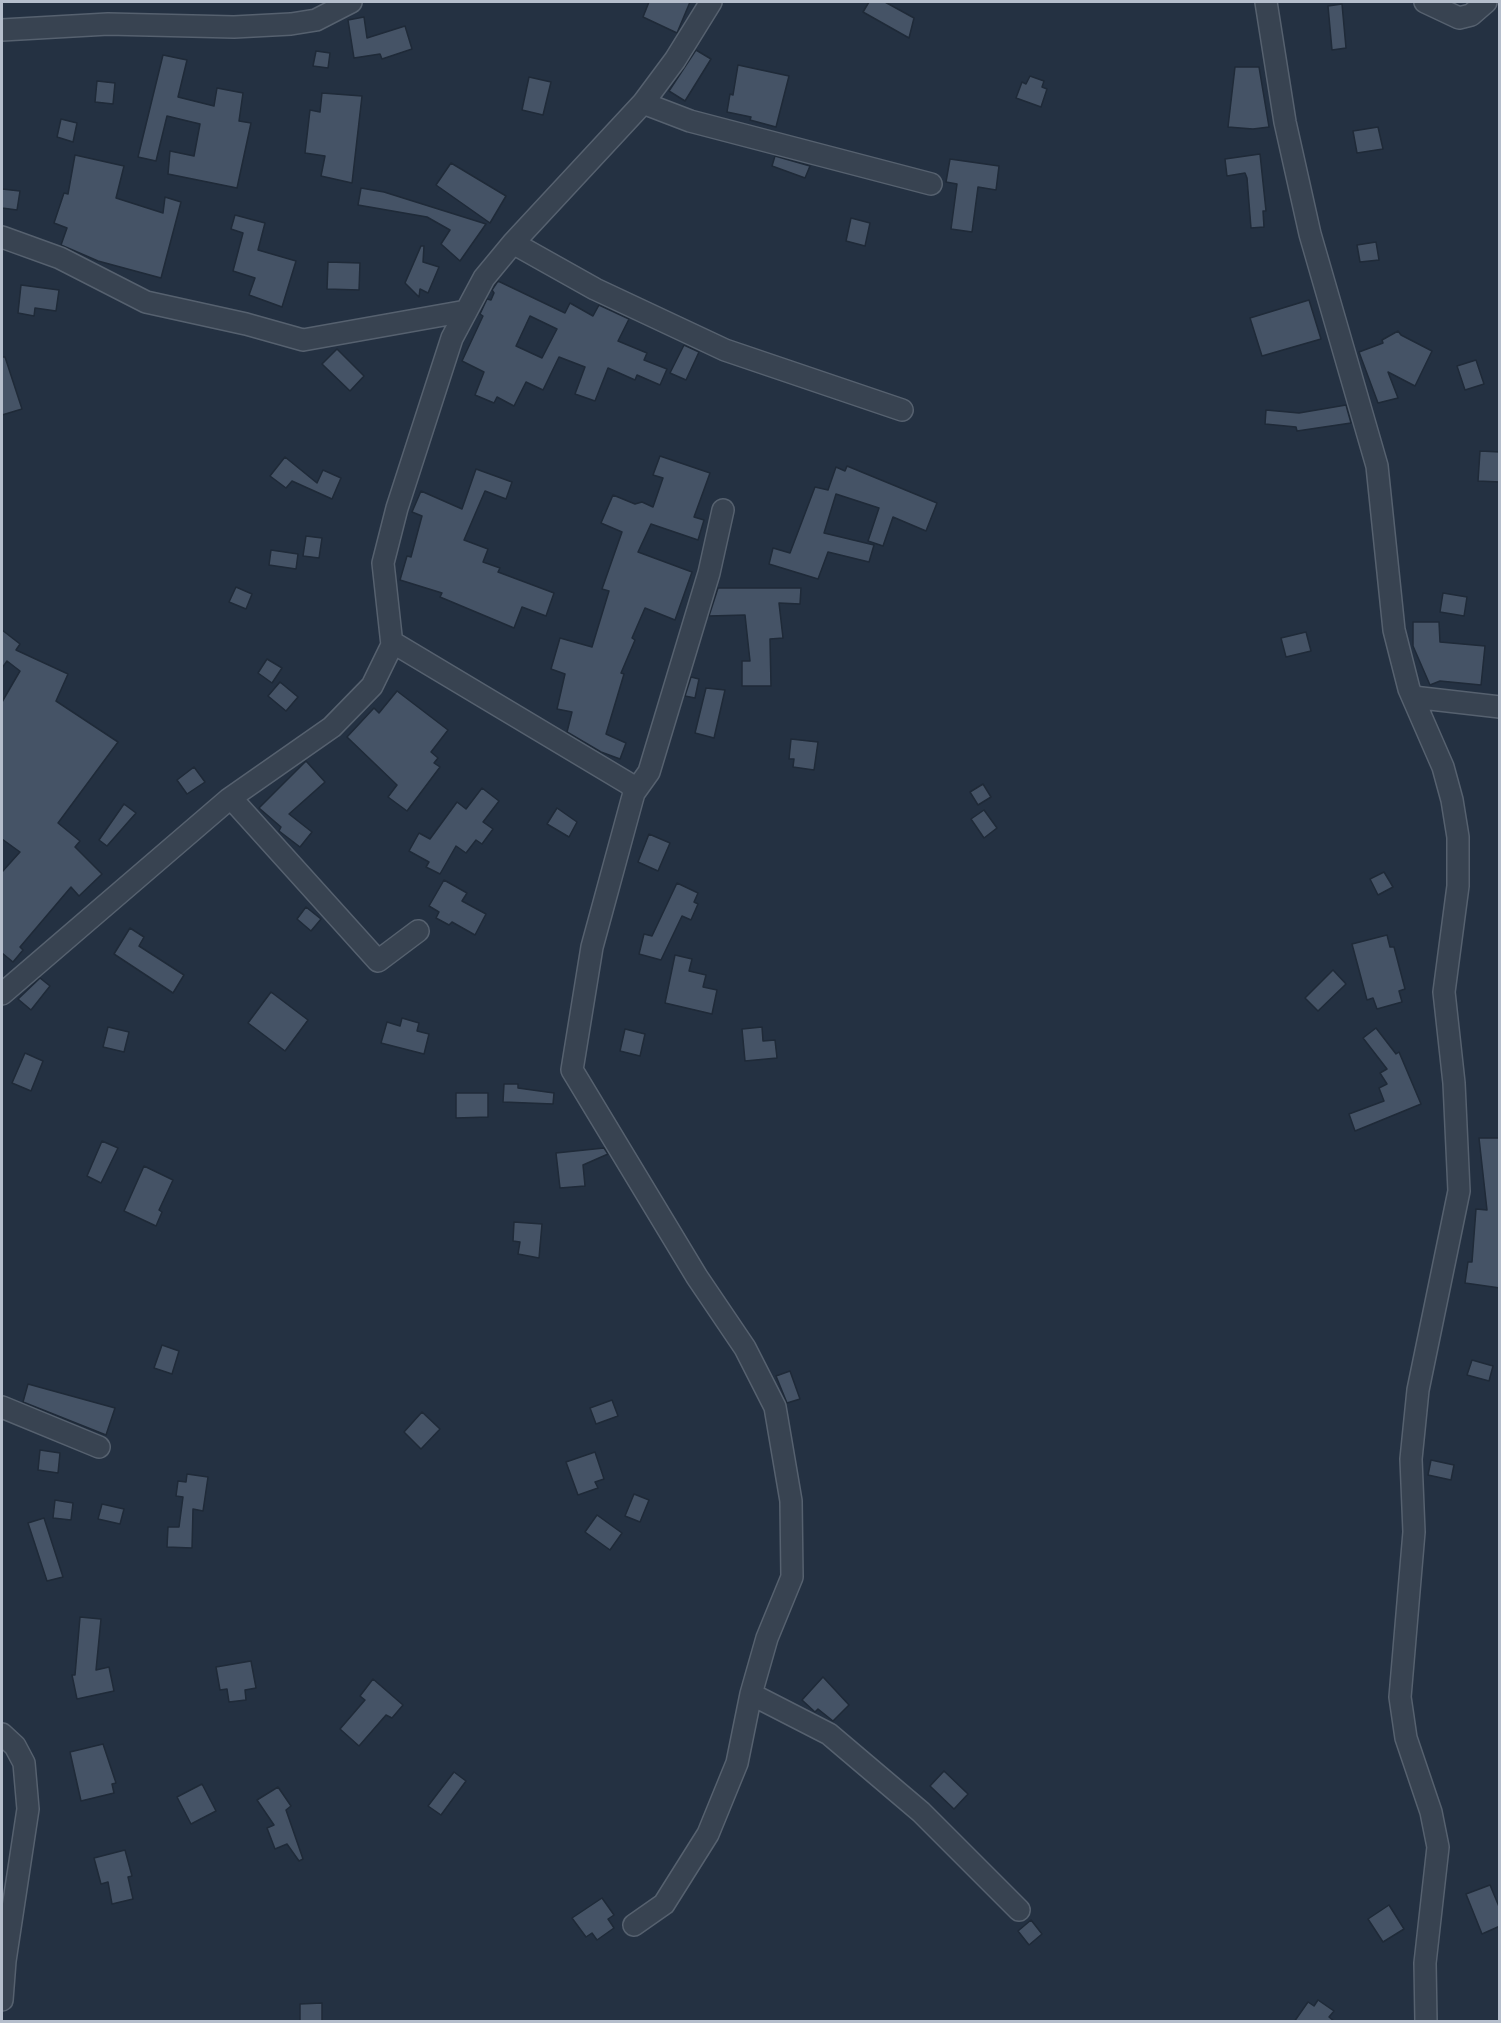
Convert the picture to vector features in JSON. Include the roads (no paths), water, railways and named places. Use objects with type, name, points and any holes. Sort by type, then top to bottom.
[{"type":"street","points":[[2,30],[108,24],[234,27],[291,24],[316,20],[351,2]]},
{"type":"street","points":[[2,994],[231,798],[332,727],[372,686],[387,659],[392,642],[383,563],[397,508],[452,338],[484,278],[513,243],[643,103],[675,60],[711,2]]},
{"type":"street","points":[[1266,2],[1285,122],[1310,234],[1377,466],[1394,630],[1413,697],[1443,767],[1452,800],[1458,837],[1458,886],[1444,992],[1454,1083],[1459,1191],[1418,1390],[1411,1459],[1414,1532],[1400,1697],[1406,1738],[1431,1812],[1438,1847],[1425,1963],[1426,2022]]},
{"type":"street","points":[[1425,2],[1459,18],[1471,15],[1486,2]]},
{"type":"street","points":[[643,103],[690,121],[931,184]]},
{"type":"street","points":[[2,237],[60,258],[146,302],[246,324],[303,340],[466,311]]},
{"type":"street","points":[[513,243],[595,290],[725,350],[902,410]]},
{"type":"street","points":[[634,1925],[664,1904],[708,1834],[737,1763],[751,1694],[767,1638],[792,1577],[790,1501],[775,1407],[745,1348],[691,1268],[572,1070],[592,947],[634,793],[649,772],[709,573],[723,510]]},
{"type":"street","points":[[392,642],[631,785],[634,793]]},
{"type":"street","points":[[1413,697],[1500,707]]},
{"type":"street","points":[[231,798],[378,961],[418,931]]},
{"type":"street","points":[[2,1407],[99,1447]]},
{"type":"street","points":[[751,1694],[829,1734],[921,1812],[1019,1910]]},
{"type":"street","points":[[2,1734],[15,1746],[24,1763],[28,1809],[5,1961],[2,2000]]}]
